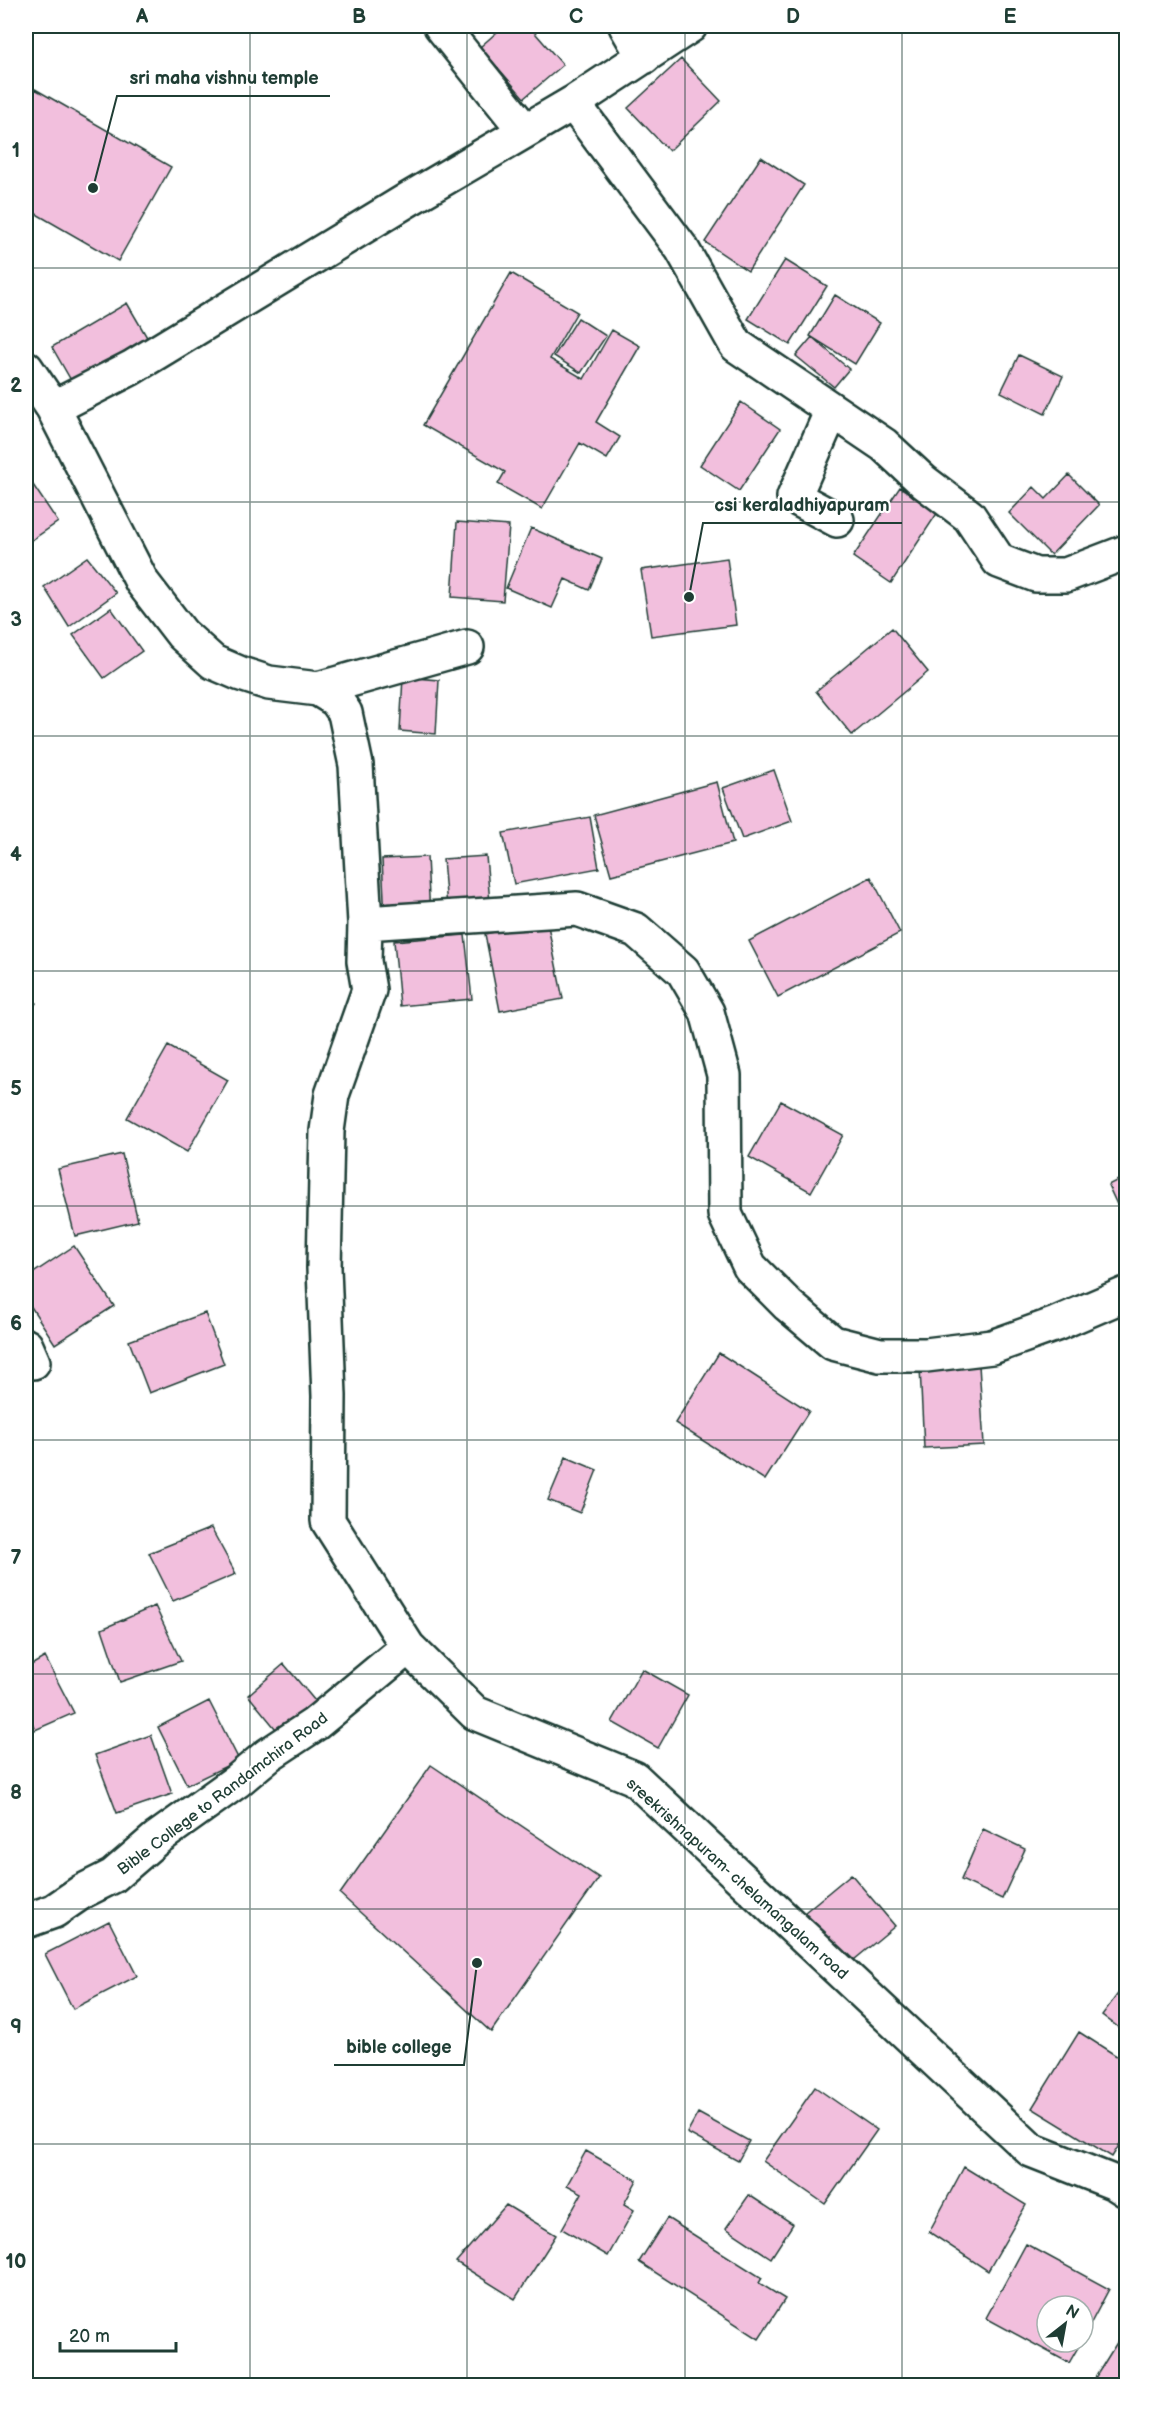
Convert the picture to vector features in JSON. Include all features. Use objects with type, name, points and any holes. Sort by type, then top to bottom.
[{"type":"street","points":[[441,26],[525,132]]},
{"type":"street","points":[[626,26],[644,57]]},
{"type":"street","points":[[53,408],[131,368],[399,205],[525,132],[690,26]]},
{"type":"street","points":[[573,103],[682,249],[736,345],[884,445],[924,482],[969,516],[999,561],[1036,575],[1066,575],[1126,552]]},
{"type":"street","points":[[26,368],[53,408],[141,582],[182,634],[213,662],[269,683],[318,689],[467,647]]},
{"type":"street","points":[[832,410],[794,497],[837,520]]},
{"type":"street","name":"sreekrishnapuram- chelamangalam road","points":[[318,689],[336,700],[345,714],[356,765],[365,923],[364,961],[369,990],[332,1095],[327,1131],[324,1268],[329,1396],[328,1521],[408,1647],[475,1713],[634,1778],[1031,2150],[1123,2180]]},
{"type":"street","points":[[365,923],[577,909],[636,930],[683,971],[707,1012],[724,1075],[725,1214],[750,1267],[788,1305],[833,1343],[880,1355],[926,1355],[992,1347],[1056,1324],[1126,1294]]},
{"type":"street","name":"Bible College to Randamchira Road","points":[[26,1921],[54,1911],[83,1891],[113,1876],[156,1839],[237,1781],[268,1755],[315,1724],[408,1647]]},
{"type":"building","points":[[504,26],[529,26],[563,65],[524,98],[480,47]]},
{"type":"building","points":[[681,59],[721,101],[669,151],[628,108]]},
{"type":"building","points":[[35,89],[171,167],[118,261],[26,208],[26,105]]},
{"type":"building","points":[[761,157],[804,185],[748,271],[705,242]]},
{"type":"building","points":[[785,260],[827,286],[790,345],[748,319]]},
{"type":"building","points":[[511,273],[577,312],[550,359],[584,379],[612,330],[640,346],[596,422],[620,437],[607,459],[580,443],[542,509],[498,484],[505,472],[423,425]]},
{"type":"building","points":[[835,295],[880,323],[855,364],[810,336]]},
{"type":"building","points":[[127,303],[148,339],[72,382],[52,347]]},
{"type":"building","points":[[578,318],[606,336],[581,373],[554,356]]},
{"type":"building","points":[[812,337],[849,369],[834,387],[796,356]]},
{"type":"building","points":[[1019,355],[1063,376],[1045,414],[1001,392]]},
{"type":"building","points":[[741,402],[780,429],[739,491],[700,465]]},
{"type":"building","points":[[1069,475],[1099,505],[1051,555],[1009,513],[1034,487],[1046,499]]},
{"type":"building","points":[[33,485],[58,522],[26,544],[26,490]]},
{"type":"building","points":[[900,487],[938,512],[891,583],[853,557]]},
{"type":"building","points":[[457,522],[509,526],[503,601],[452,597]]},
{"type":"building","points":[[531,528],[602,559],[589,590],[565,579],[552,608],[506,588]]},
{"type":"building","points":[[87,557],[116,593],[69,627],[44,587]]},
{"type":"building","points":[[727,558],[736,625],[651,636],[641,570]]},
{"type":"building","points":[[111,608],[142,651],[104,678],[73,635]]},
{"type":"building","points":[[892,628],[928,672],[852,735],[816,691]]},
{"type":"building","points":[[403,677],[439,680],[436,734],[400,731]]},
{"type":"building","points":[[774,770],[792,821],[742,839],[723,788]]},
{"type":"building","points":[[717,782],[733,843],[611,875],[594,815]]},
{"type":"building","points":[[590,817],[599,868],[514,884],[503,833]]},
{"type":"building","points":[[486,856],[490,903],[447,907],[443,859]]},
{"type":"building","points":[[427,857],[430,916],[385,918],[382,859]]},
{"type":"building","points":[[871,877],[900,933],[778,997],[749,941]]},
{"type":"building","points":[[547,921],[563,999],[500,1011],[485,934]]},
{"type":"building","points":[[465,935],[472,999],[400,1006],[394,941]]},
{"type":"building","points":[[26,994],[36,1003],[26,1016]]},
{"type":"building","points":[[168,1046],[228,1080],[187,1152],[127,1118]]},
{"type":"building","points":[[781,1101],[843,1135],[811,1192],[749,1157]]},
{"type":"building","points":[[122,1154],[138,1221],[75,1236],[58,1169]]},
{"type":"building","points":[[1126,1176],[1126,1224],[1108,1185]]},
{"type":"building","points":[[74,1246],[114,1306],[55,1344],[26,1299],[26,1278]]},
{"type":"building","points":[[205,1313],[224,1364],[149,1393],[129,1341]]},
{"type":"building","points":[[719,1353],[809,1411],[765,1480],[675,1423]]},
{"type":"building","points":[[979,1365],[984,1445],[924,1448],[920,1368]]},
{"type":"building","points":[[566,1457],[597,1470],[580,1513],[548,1500]]},
{"type":"building","points":[[211,1528],[236,1574],[173,1601],[149,1553]]},
{"type":"building","points":[[155,1606],[181,1661],[120,1682],[102,1629]]},
{"type":"building","points":[[45,1657],[74,1713],[35,1730],[26,1706],[26,1668]]},
{"type":"building","points":[[284,1664],[320,1707],[284,1739],[248,1695]]},
{"type":"building","points":[[642,1669],[688,1695],[658,1748],[612,1722]]},
{"type":"building","points":[[209,1701],[239,1760],[187,1785],[158,1727]]},
{"type":"building","points":[[151,1735],[172,1794],[117,1813],[95,1755]]},
{"type":"building","points":[[431,1765],[599,1878],[491,2032],[340,1894]]},
{"type":"building","points":[[983,1829],[1025,1849],[1002,1899],[961,1880]]},
{"type":"building","points":[[851,1874],[895,1926],[843,1969],[799,1917]]},
{"type":"building","points":[[109,1921],[137,1976],[73,2009],[45,1954]]},
{"type":"building","points":[[1126,1983],[1126,2033],[1102,2015]]},
{"type":"building","points":[[1079,2032],[1126,2062],[1126,2134],[1112,2157],[1032,2108]]},
{"type":"building","points":[[815,2087],[877,2130],[825,2204],[763,2161]]},
{"type":"building","points":[[698,2113],[749,2141],[738,2161],[687,2133]]},
{"type":"building","points":[[586,2151],[637,2180],[624,2204],[634,2210],[608,2256],[562,2229],[582,2193],[567,2185]]},
{"type":"building","points":[[964,2167],[1026,2205],[988,2271],[929,2232]]},
{"type":"building","points":[[749,2195],[793,2224],[771,2258],[726,2228]]},
{"type":"building","points":[[506,2205],[556,2235],[515,2299],[456,2262]]},
{"type":"building","points":[[667,2218],[762,2278],[759,2283],[785,2299],[759,2339],[639,2262]]},
{"type":"building","points":[[1026,2244],[1109,2289],[1095,2315],[1095,2294],[1035,2294],[1035,2345],[986,2318]]},
{"type":"building","points":[[1126,2328],[1126,2386],[1090,2386]]},
{"type":"building","points":[[1052,2354],[1074,2354],[1069,2363]]},
{"type":"place","name":"sri maha vishnu temple","points":[[93,188]]},
{"type":"place","name":"csi keraladhiyapuram","points":[[689,597]]},
{"type":"place","name":"bible college","points":[[477,1963]]}]
